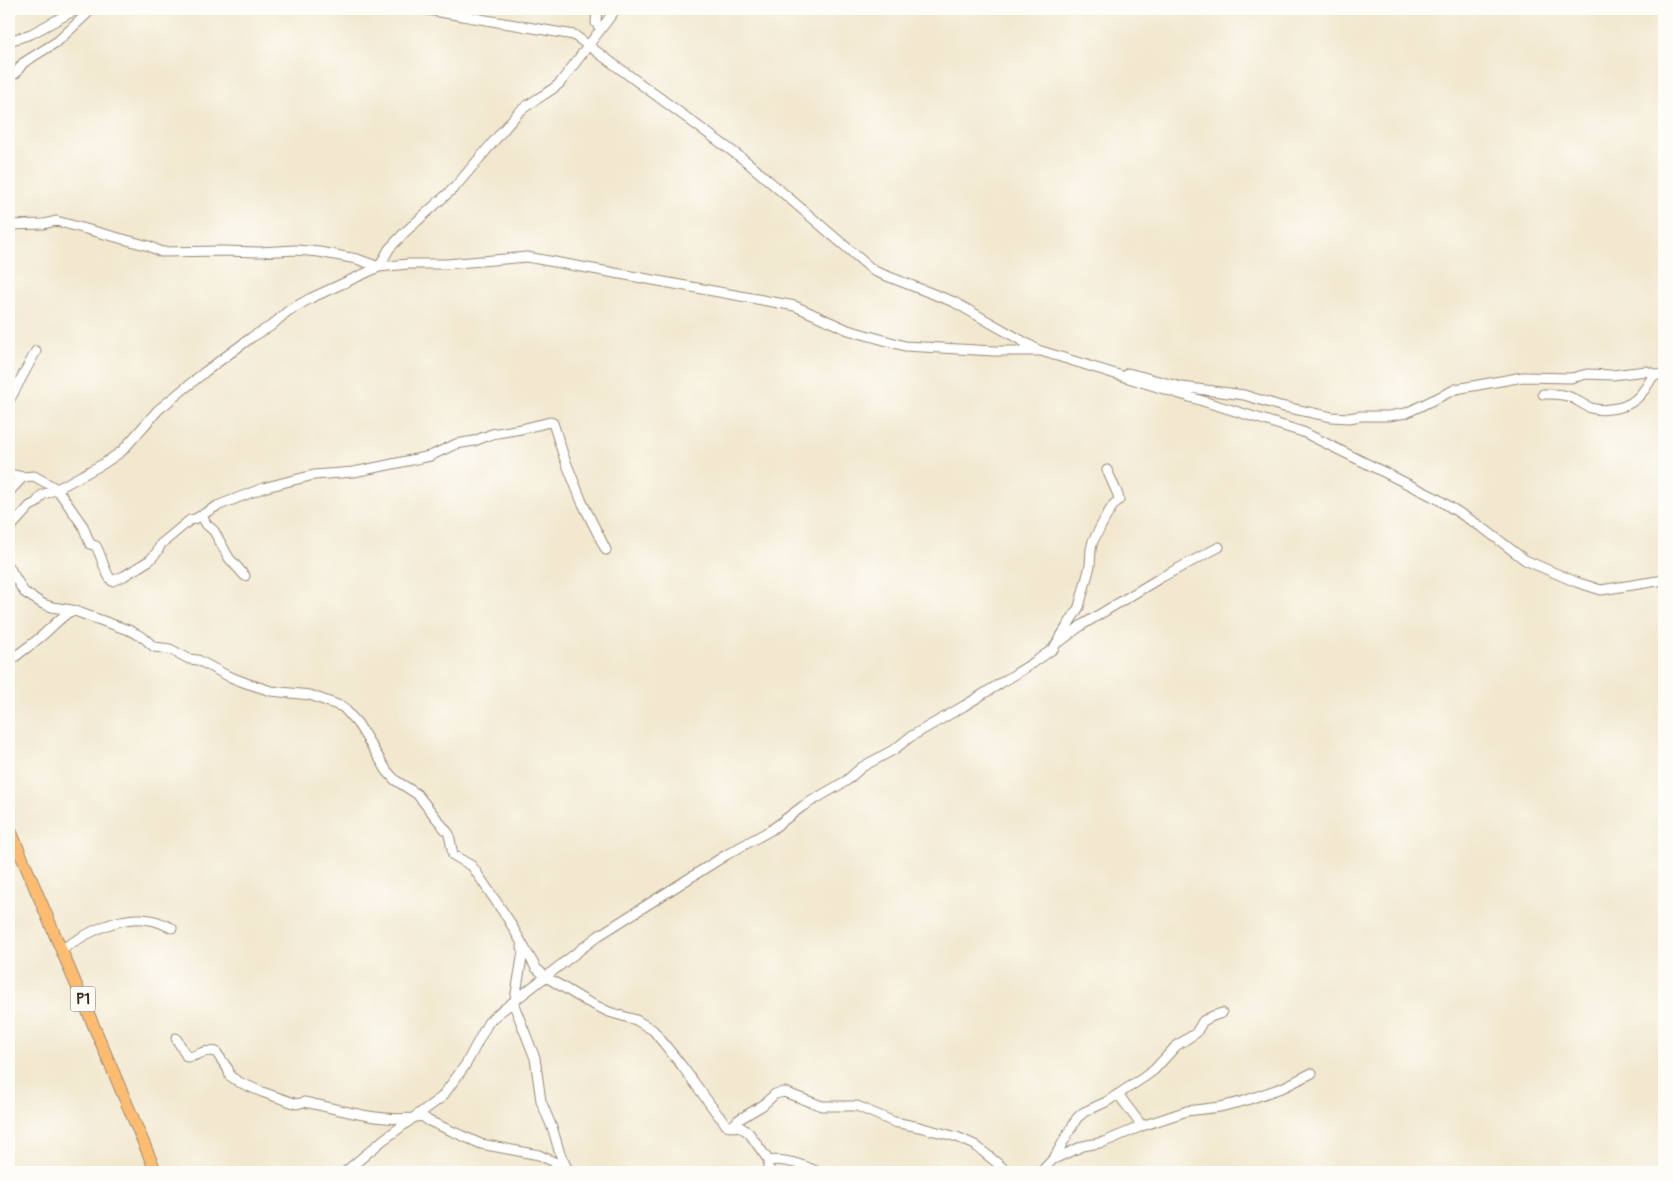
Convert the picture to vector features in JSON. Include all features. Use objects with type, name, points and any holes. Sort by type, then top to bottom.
[{"type":"main road","name":"P1","points":[[9,826],[156,1172]]},
{"type":"street","points":[[9,41],[31,34],[77,9]]},
{"type":"street","points":[[9,76],[16,73],[23,63],[58,41],[92,9]]},
{"type":"street","points":[[422,9],[574,35],[747,162],[874,271],[954,302],[1041,351],[1303,432],[1436,498],[1483,528],[1525,560],[1576,582],[1601,590],[1664,580]]},
{"type":"street","points":[[597,9],[596,23],[600,28]]},
{"type":"street","points":[[379,267],[389,249],[455,187],[522,109],[554,89],[560,83],[616,9]]},
{"type":"street","points":[[9,225],[44,224],[56,220],[149,246],[161,252],[296,250],[357,259],[379,267]]},
{"type":"street","points":[[9,529],[42,495],[57,489],[122,451],[158,410],[206,371],[252,337],[271,326],[288,311],[311,298],[379,267],[408,264],[446,264],[526,257],[795,306],[848,330],[905,346],[994,351],[1041,351]]},
{"type":"street","points":[[9,401],[36,351]]},
{"type":"street","points":[[1083,365],[1146,377],[1182,387],[1244,395],[1280,406],[1332,417],[1349,418],[1390,416],[1406,413],[1456,389],[1523,377],[1571,378],[1591,374],[1612,376],[1646,371],[1664,376]]},
{"type":"street","points":[[1543,394],[1557,393],[1570,396],[1583,404],[1597,409],[1620,408],[1638,398],[1654,374]]},
{"type":"street","points":[[9,474],[23,478],[34,476],[57,489],[83,526],[90,544],[96,546],[103,559],[106,574],[112,581],[150,560],[161,544],[190,520],[217,506],[263,488],[314,475],[354,472],[411,460],[437,453],[456,444],[550,422],[553,423],[582,502],[606,550]]},
{"type":"street","points":[[1052,649],[1079,607],[1090,566],[1091,549],[1107,515],[1118,500],[1118,495],[1107,470]]},
{"type":"street","points":[[9,492],[23,478]]},
{"type":"street","points":[[202,515],[206,524],[214,531],[229,558],[245,576]]},
{"type":"street","points":[[345,1172],[412,1118],[442,1097],[466,1064],[488,1023],[514,999],[546,977],[598,936],[726,854],[771,830],[803,806],[846,781],[862,767],[876,761],[910,737],[1034,663],[1068,635],[1099,614],[1167,574],[1219,547]]},
{"type":"street","points":[[9,567],[24,592],[43,604],[72,610],[131,632],[144,638],[154,647],[170,650],[189,659],[198,660],[246,683],[271,691],[310,695],[343,707],[358,724],[387,771],[395,780],[417,794],[449,834],[453,855],[472,866],[508,920],[536,968],[546,977],[592,1004],[609,1012],[636,1020],[653,1030],[726,1125],[732,1127],[739,1126],[749,1133],[769,1161],[768,1166],[771,1172]]},
{"type":"street","points":[[9,662],[25,647],[45,633],[57,620],[72,610]]},
{"type":"street","points":[[62,949],[87,935],[120,920],[129,918],[152,920],[172,928]]},
{"type":"street","points":[[522,944],[523,952],[517,993],[514,999],[515,1010],[535,1058],[541,1101],[553,1130],[560,1154],[568,1170]]},
{"type":"street","points":[[1041,1172],[1054,1158],[1077,1118],[1154,1070],[1176,1046],[1196,1033],[1203,1021],[1222,1014]]},
{"type":"street","points":[[176,1038],[187,1057],[191,1058],[202,1052],[216,1052],[228,1069],[230,1076],[238,1082],[262,1092],[298,1104],[304,1102],[382,1118],[422,1116],[429,1121],[481,1144],[538,1155],[568,1170]]},
{"type":"street","points":[[1050,1162],[1082,1146],[1108,1140],[1187,1111],[1220,1108],[1244,1101],[1284,1087],[1312,1073]]},
{"type":"street","points":[[732,1127],[738,1120],[763,1105],[776,1094],[784,1092],[822,1106],[857,1106],[894,1122],[957,1137],[975,1145],[1008,1172]]},
{"type":"street","points":[[1118,1094],[1142,1126]]},
{"type":"street","points":[[769,1161],[778,1160],[805,1166],[818,1172]]}]
